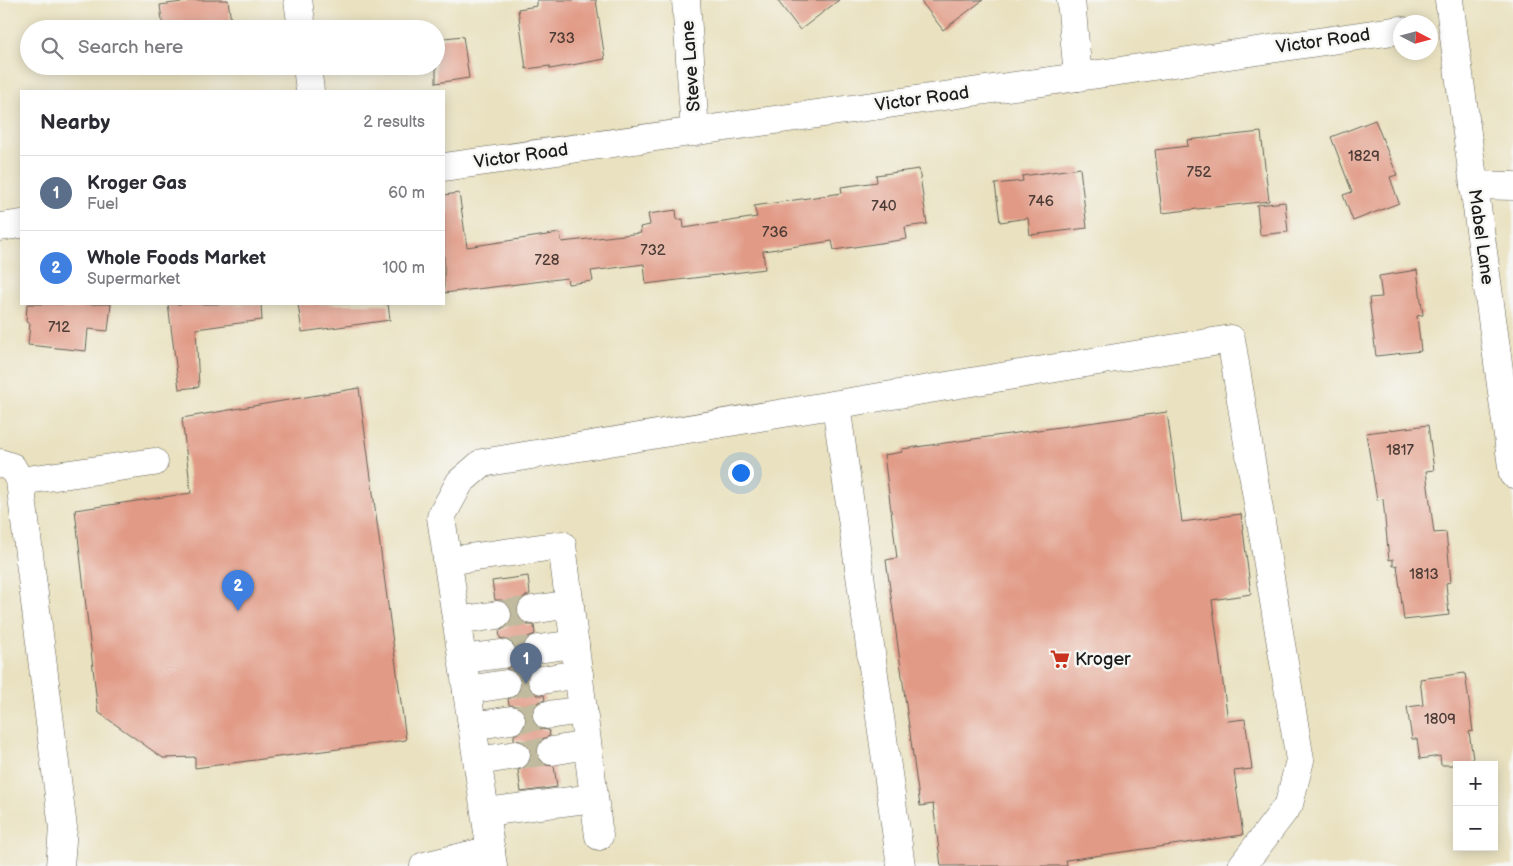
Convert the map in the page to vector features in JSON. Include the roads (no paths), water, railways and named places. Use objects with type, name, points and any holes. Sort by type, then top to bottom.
[{"type":"street","points":[[298,0],[301,20]]},
{"type":"street","name":"Steve Lane","points":[[686,0],[695,132]]},
{"type":"street","points":[[1071,0],[1078,77]]},
{"type":"street","name":"Mabel Lane","points":[[1444,16],[1474,185],[1513,474]]},
{"type":"street","name":"Victor Road","points":[[445,167],[1393,31]]},
{"type":"street","points":[[308,75],[310,90]]},
{"type":"street","points":[[1474,185],[1513,186]]},
{"type":"street","points":[[0,227],[20,224]]},
{"type":"street","points":[[424,866],[492,858],[441,517],[460,482],[482,463],[1231,339],[1300,760],[1290,804],[1242,866]]},
{"type":"street","points":[[836,405],[901,866]]},
{"type":"street","points":[[20,481],[154,462]]},
{"type":"street","points":[[0,463],[12,467],[20,481],[63,828],[60,866]]},
{"type":"street","points":[[447,561],[562,545],[599,836]]},
{"type":"street","points":[[532,610],[570,604]]},
{"type":"street","points":[[457,621],[497,615]]},
{"type":"street","points":[[538,649],[575,644]]},
{"type":"street","points":[[463,659],[502,654]]},
{"type":"street","points":[[542,680],[579,674]]},
{"type":"street","points":[[467,690],[506,684]]},
{"type":"street","points":[[546,715],[583,710]]},
{"type":"street","points":[[472,726],[512,720]]},
{"type":"street","points":[[552,751],[587,745]]},
{"type":"street","points":[[478,761],[516,755]]},
{"type":"street","points":[[486,812],[594,798]]},
{"type":"tunnel","points":[[497,615],[532,610]]},
{"type":"tunnel","points":[[502,654],[538,649]]},
{"type":"tunnel","points":[[506,684],[542,680]]},
{"type":"tunnel","points":[[511,720],[547,715]]},
{"type":"tunnel","points":[[516,755],[552,751]]},
{"type":"place","name":"Whole Foods Market","points":[[238,611]]},
{"type":"place","name":"Kroger","points":[[1060,659]]},
{"type":"place","name":"Kroger Gas","points":[[526,684]]}]
